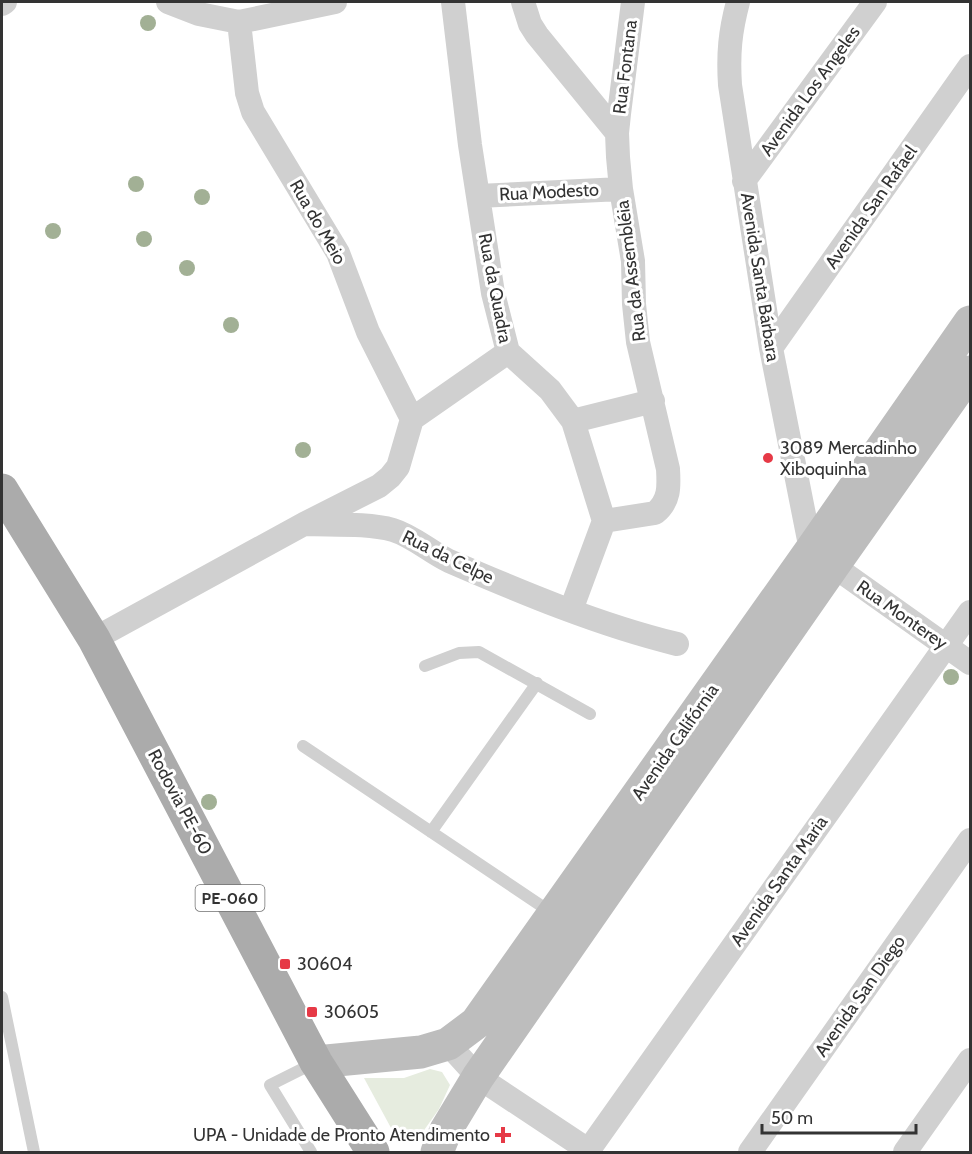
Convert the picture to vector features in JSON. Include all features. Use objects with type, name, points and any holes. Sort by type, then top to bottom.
[{"type":"main road","name":"PE-060","points":[[2,490],[94,639]]},
{"type":"main road","name":"Rodovia PE-60","points":[[94,639],[316,1062],[373,1152]]},
{"type":"street","points":[[168,2],[199,14],[239,21],[335,2]]},
{"type":"street","name":"Rua da Quadra","points":[[453,2],[470,145],[493,293],[507,352],[550,390],[573,421],[604,521]]},
{"type":"street","points":[[523,2],[530,24],[537,35],[617,133]]},
{"type":"street","name":"Rua Fontana","points":[[617,133],[633,2]]},
{"type":"street","name":"Avenida Santa Bárbara","points":[[738,2],[728,53],[730,85],[744,181],[771,348],[822,558]]},
{"type":"street","name":"Avenida Los Angeles","points":[[744,181],[875,2]]},
{"type":"street","name":"Rua do Meio","points":[[239,21],[247,93],[253,112],[338,253],[368,332],[412,419]]},
{"type":"street","name":"Avenida San Rafael","points":[[771,348],[970,66]]},
{"type":"street","name":"Rua da Assembléia","points":[[604,521],[655,513],[666,499],[669,486],[668,468],[638,342],[633,261],[621,189],[617,133]]},
{"type":"street","name":"Rua Modesto","points":[[478,196],[621,189]]},
{"type":"street","name":"Avenida Califórnia","points":[[437,1152],[446,1130],[478,1077],[822,558],[970,322]]},
{"type":"street","points":[[94,639],[304,524],[379,486],[398,467],[412,419],[507,352]]},
{"type":"street","name":"Avenida Califórnia","points":[[316,1062],[421,1052],[448,1044],[476,1023],[553,914],[822,558],[970,372]]},
{"type":"street","points":[[573,421],[652,401]]},
{"type":"street","points":[[571,610],[604,521]]},
{"type":"street","name":"Rua da Celpe","points":[[304,524],[380,528],[394,531],[446,559],[571,610],[626,631],[677,644]]},
{"type":"street","name":"Rua Monterey","points":[[822,558],[970,663]]},
{"type":"street","name":"Avenida Santa Maria","points":[[590,1152],[970,612]]},
{"type":"street","name":"Avenida San Diego","points":[[750,1152],[970,840]]},
{"type":"street","points":[[448,1044],[478,1077],[590,1152]]},
{"type":"street","points":[[905,1152],[970,1060]]},
{"type":"lane","points":[[425,666],[459,653],[479,652],[590,714]]},
{"type":"lane","points":[[431,832],[537,683]]},
{"type":"lane","points":[[303,746],[553,914]]},
{"type":"lane","points":[[2,996],[34,1152]]},
{"type":"lane","points":[[311,1152],[270,1085],[316,1062]]},
{"type":"shaded area","points":[[430,1069],[442,1072],[450,1085],[439,1109],[415,1143],[397,1139],[364,1078],[404,1078]]},
{"type":"place","name":"3089 Mercadinho Xiboquinha","points":[[768,458]]},
{"type":"place","name":"30604","points":[[285,964]]},
{"type":"place","name":"30605","points":[[312,1012]]},
{"type":"place","name":"UPA - Unidade de Pronto Atendimento","points":[[503,1135]]}]
